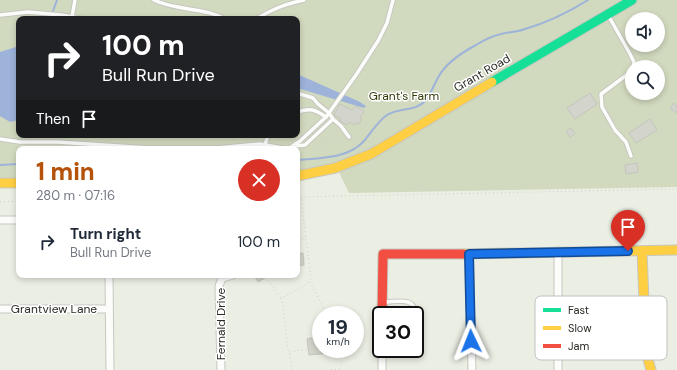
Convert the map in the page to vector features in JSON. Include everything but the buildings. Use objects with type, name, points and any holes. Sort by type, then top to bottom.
[{"type":"street","name":"Grant Road","points":[[300,176],[321,172],[371,154],[632,0]]},
{"type":"street","points":[[0,183],[16,183]]},
{"type":"street","points":[[0,220],[16,220]]},
{"type":"street","points":[[383,306],[383,254],[677,250]]},
{"type":"street","points":[[558,251],[558,296]]},
{"type":"street","points":[[642,251],[644,296]]},
{"type":"street","points":[[469,254],[472,370]]},
{"type":"street","points":[[109,278],[110,370]]},
{"type":"street","name":"Fernald Drive","points":[[221,278],[219,286],[221,370]]},
{"type":"street","name":"Grantview Lane","points":[[0,309],[109,309]]},
{"type":"street","points":[[382,358],[382,370]]},
{"type":"street","points":[[648,360],[651,370]]},
{"type":"lane","points":[[72,16],[75,0]]},
{"type":"lane","points":[[154,0],[161,4],[218,16]]},
{"type":"lane","points":[[261,16],[273,8],[304,0]]},
{"type":"lane","points":[[291,146],[329,113],[378,41],[388,23],[393,0]]},
{"type":"lane","points":[[0,16],[28,12],[63,16]]},
{"type":"lane","points":[[608,14],[633,60]]},
{"type":"lane","points":[[625,76],[600,94],[602,107],[615,130],[626,142],[631,156]]},
{"type":"lane","points":[[300,94],[313,98],[329,113],[349,137]]},
{"type":"lane","points":[[300,111],[309,109],[314,110],[326,117]]},
{"type":"lane","points":[[300,146],[305,145],[333,119]]},
{"type":"lane","points":[[265,145],[267,138]]},
{"type":"lane","points":[[0,139],[20,142],[57,142],[134,146]]},
{"type":"lane","points":[[238,146],[260,144],[273,146]]},
{"type":"lane","points":[[383,302],[409,302],[414,306]]},
{"type":"path","points":[[323,137],[327,138],[335,130],[338,131],[337,134],[327,142],[317,143],[315,145],[317,148],[332,143],[345,132]]},
{"type":"path","points":[[349,137],[361,152]]},
{"type":"path","points":[[400,143],[400,177]]},
{"type":"path","points":[[281,298],[303,287],[311,278],[312,272],[301,197],[677,189]]},
{"type":"path","points":[[0,202],[16,201]]},
{"type":"path","points":[[300,242],[306,235]]},
{"type":"path","points":[[304,259],[310,258]]},
{"type":"path","points":[[267,278],[281,298],[283,304],[287,344],[293,370]]},
{"type":"path","points":[[309,281],[322,306]]},
{"type":"path","points":[[289,352],[308,349]]},
{"type":"path","points":[[331,370],[339,369],[342,358]]},
{"type":"green space","name":"Grant's Farm","points":[[0,0],[677,0],[677,187],[349,193],[335,164],[300,172],[300,146],[16,146],[16,179],[0,179]]},
{"type":"water","points":[[16,47],[16,121],[10,122],[0,116],[0,52]]},
{"type":"water","points":[[300,75],[358,101],[366,106],[364,108],[300,89]]},
{"type":"waterway","points":[[53,11],[57,0]]},
{"type":"waterway","points":[[300,160],[332,157],[349,152],[363,142],[377,124],[387,115],[422,104],[428,97],[442,71],[450,62],[466,51],[494,36],[533,27],[565,13],[588,0]]},
{"type":"waterway","points":[[0,165],[16,164]]},
{"type":"traffic: fast","points":[[492,82],[632,0]]},
{"type":"traffic: slow","points":[[300,175],[335,168],[371,154],[492,82]]},
{"type":"traffic: slow","points":[[0,183],[16,183]]},
{"type":"traffic: slow","points":[[463,254],[677,250]]},
{"type":"traffic: slow","points":[[642,251],[644,296]]},
{"type":"traffic: slow","points":[[648,360],[651,370]]},
{"type":"traffic: jam","points":[[382,306],[383,254],[463,254]]},
{"type":"route","points":[[471,341],[469,254],[558,251],[628,251]]}]
